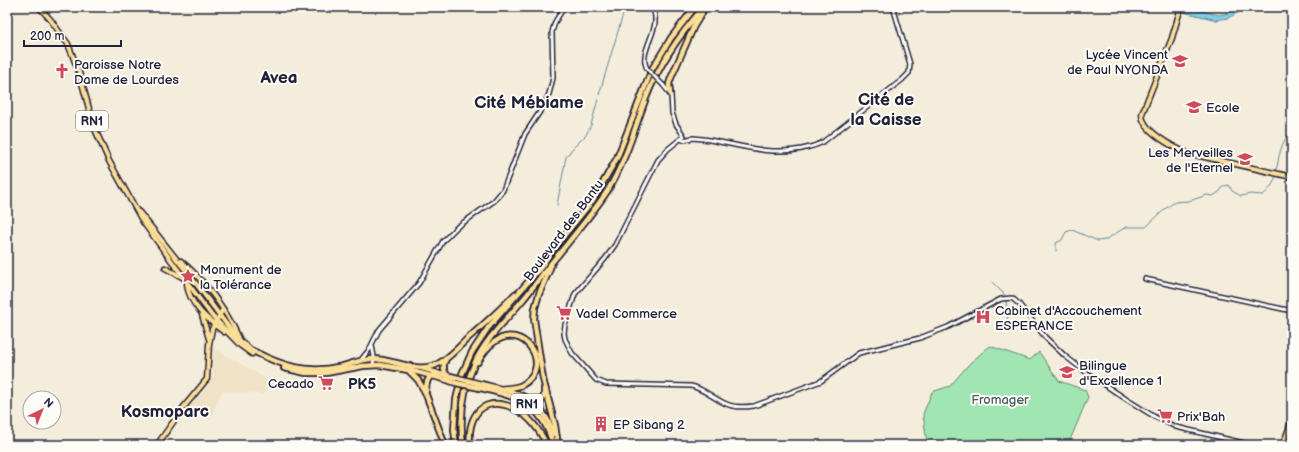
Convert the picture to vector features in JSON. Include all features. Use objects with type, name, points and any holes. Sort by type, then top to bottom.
[{"type":"highway","name":"Boulevard des Bantu","points":[[456,445],[454,430],[456,400],[462,374],[472,352],[488,328],[537,272],[553,249],[590,205],[602,186],[623,143],[652,69],[671,38],[695,7]]},
{"type":"highway","name":"Boulevard des Bantu","points":[[463,445],[462,411],[470,376],[476,360],[490,337],[531,290],[608,190],[626,155],[646,98],[658,71],[682,34],[706,7]]},
{"type":"highway","points":[[670,93],[670,82],[694,26],[706,7]]},
{"type":"highway","points":[[663,85],[667,86],[670,82]]},
{"type":"highway","points":[[511,396],[529,404],[539,403],[543,398],[543,379],[534,315],[538,294],[550,271],[551,263]]},
{"type":"highway","points":[[420,368],[434,366],[448,356],[498,311],[537,272]]},
{"type":"highway","points":[[470,376],[485,351],[493,342],[506,337],[520,338],[528,343],[533,350],[536,361],[534,371],[528,380],[521,385],[515,388],[501,389]]},
{"type":"highway","name":"RN1","points":[[252,353],[276,363],[307,369],[329,369],[374,359],[420,368]]},
{"type":"highway","name":"RN1","points":[[252,353],[275,366],[306,373],[326,373],[373,365],[408,370]]},
{"type":"highway","points":[[448,356],[443,366],[450,381]]},
{"type":"highway","points":[[408,370],[418,380],[426,392],[444,445]]},
{"type":"highway","points":[[426,392],[426,383],[431,376],[438,373]]},
{"type":"highway","name":"RN1","points":[[438,373],[446,375],[457,381]]},
{"type":"highway","points":[[543,379],[555,425],[556,443]]},
{"type":"highway","name":"RN1","points":[[450,381],[501,389],[520,394],[534,404],[548,420],[556,443]]},
{"type":"highway","name":"RN1","points":[[480,386],[511,396],[526,403],[539,416],[556,443]]},
{"type":"highway","points":[[470,445],[472,418],[483,407],[495,404],[514,408],[528,418],[540,431],[547,445]]},
{"type":"main road","name":"RN1","points":[[39,7],[50,19],[68,44],[79,72],[94,127],[109,161],[143,222],[186,279],[215,323],[235,339],[241,346],[252,353]]},
{"type":"main road","points":[[1181,7],[1172,38],[1142,114],[1143,120],[1159,137],[1182,151],[1201,157],[1292,177]]},
{"type":"main road","name":"RN1","points":[[135,207],[220,316],[252,353]]},
{"type":"main road","points":[[173,255],[204,282],[223,309],[242,343]]},
{"type":"main road","points":[[165,268],[186,279],[204,282]]},
{"type":"main road","points":[[186,279],[193,302],[201,313],[215,323]]},
{"type":"main road","points":[[158,445],[183,408],[207,379],[210,342],[215,323],[223,309]]},
{"type":"main road","points":[[201,313],[210,342]]},
{"type":"main road","name":"RN1","points":[[420,368],[438,373]]},
{"type":"main road","name":"RN1","points":[[408,370],[450,381]]},
{"type":"main road","points":[[1283,445],[1292,420]]},
{"type":"street","points":[[358,362],[372,346],[379,330],[419,283],[445,238],[457,227],[494,201],[503,190],[525,134],[543,107],[549,94],[553,78],[552,32],[555,22],[564,7]]},
{"type":"street","points":[[651,7],[654,12],[655,20],[645,57],[645,65],[670,93],[672,113],[676,124],[682,131],[693,138]]},
{"type":"street","points":[[680,141],[693,138],[776,152],[805,148],[823,142],[891,90],[909,73],[910,64],[893,7]]},
{"type":"street","points":[[682,131],[684,136],[680,141],[668,149],[658,160],[611,252],[575,294],[564,330],[564,339],[572,353],[596,380],[603,384],[691,386],[702,390],[730,405],[743,407],[754,406],[821,382],[859,353],[924,336],[948,327],[1001,299],[1012,298],[1020,304],[1045,337],[1065,356],[1087,373],[1155,417],[1176,427],[1252,445]]},
{"type":"street","points":[[1145,279],[1292,311]]},
{"type":"street","points":[[372,346],[374,359],[373,365]]},
{"type":"shaded area","points":[[214,348],[275,384],[272,388],[262,394],[222,391],[210,419],[203,419],[188,407],[206,388],[213,376],[212,363]]},
{"type":"green space","name":"Fromager","points":[[990,346],[1030,360],[1039,352],[1059,381],[1085,390],[1088,397],[1068,445],[932,445],[927,443],[923,414],[932,392],[950,386],[970,363]]},
{"type":"water","points":[[1162,7],[1185,7],[1219,15],[1228,13],[1239,7],[1249,7],[1228,18],[1217,20]]},
{"type":"waterway","points":[[599,95],[624,11],[637,7]]},
{"type":"waterway","points":[[557,205],[566,157],[586,135],[591,125],[598,99]]},
{"type":"waterway","points":[[1276,172],[1282,145],[1292,131]]},
{"type":"waterway","points":[[1056,251],[1056,243],[1062,240],[1066,232],[1072,230],[1098,241],[1105,240],[1126,227],[1146,227],[1166,208],[1175,202],[1189,201],[1207,195],[1213,196],[1224,186],[1229,185],[1232,191],[1241,196],[1250,194],[1263,195],[1268,191],[1276,175]]},
{"type":"waterway","points":[[992,282],[1005,295]]},
{"type":"waterway","points":[[1005,331],[1008,324],[1006,300]]},
{"type":"place","name":"Lycée Vincent de Paul NYONDA","points":[[1180,61]]},
{"type":"place","name":"Paroisse Notre Dame de Lourdes","points":[[62,71]]},
{"type":"place","name":"Ecole","points":[[1194,107]]},
{"type":"place","name":"Les Merveilles de l'Eternel","points":[[1245,159]]},
{"type":"place","name":"Monument de la Tolérance","points":[[188,276]]},
{"type":"place","name":"Vadel Commerce","points":[[564,313]]},
{"type":"place","name":"Cabinet d'Accouchement ESPERANCE","points":[[983,317]]},
{"type":"place","name":"Bilingue d'Excellence 1","points":[[1067,372]]},
{"type":"place","name":"Cecado","points":[[326,383]]},
{"type":"place","name":"Prix'Bah","points":[[1165,416]]},
{"type":"place","name":"EP Sibang 2","points":[[601,424]]},
{"type":"district","name":"Avea","points":[[279,77]]},
{"type":"district","name":"Cité Mébiame","points":[[529,102]]},
{"type":"district","name":"Cité de la Caisse","points":[[886,109]]},
{"type":"district","name":"PK5","points":[[362,384]]},
{"type":"district","name":"Kosmoparc","points":[[165,411]]}]
